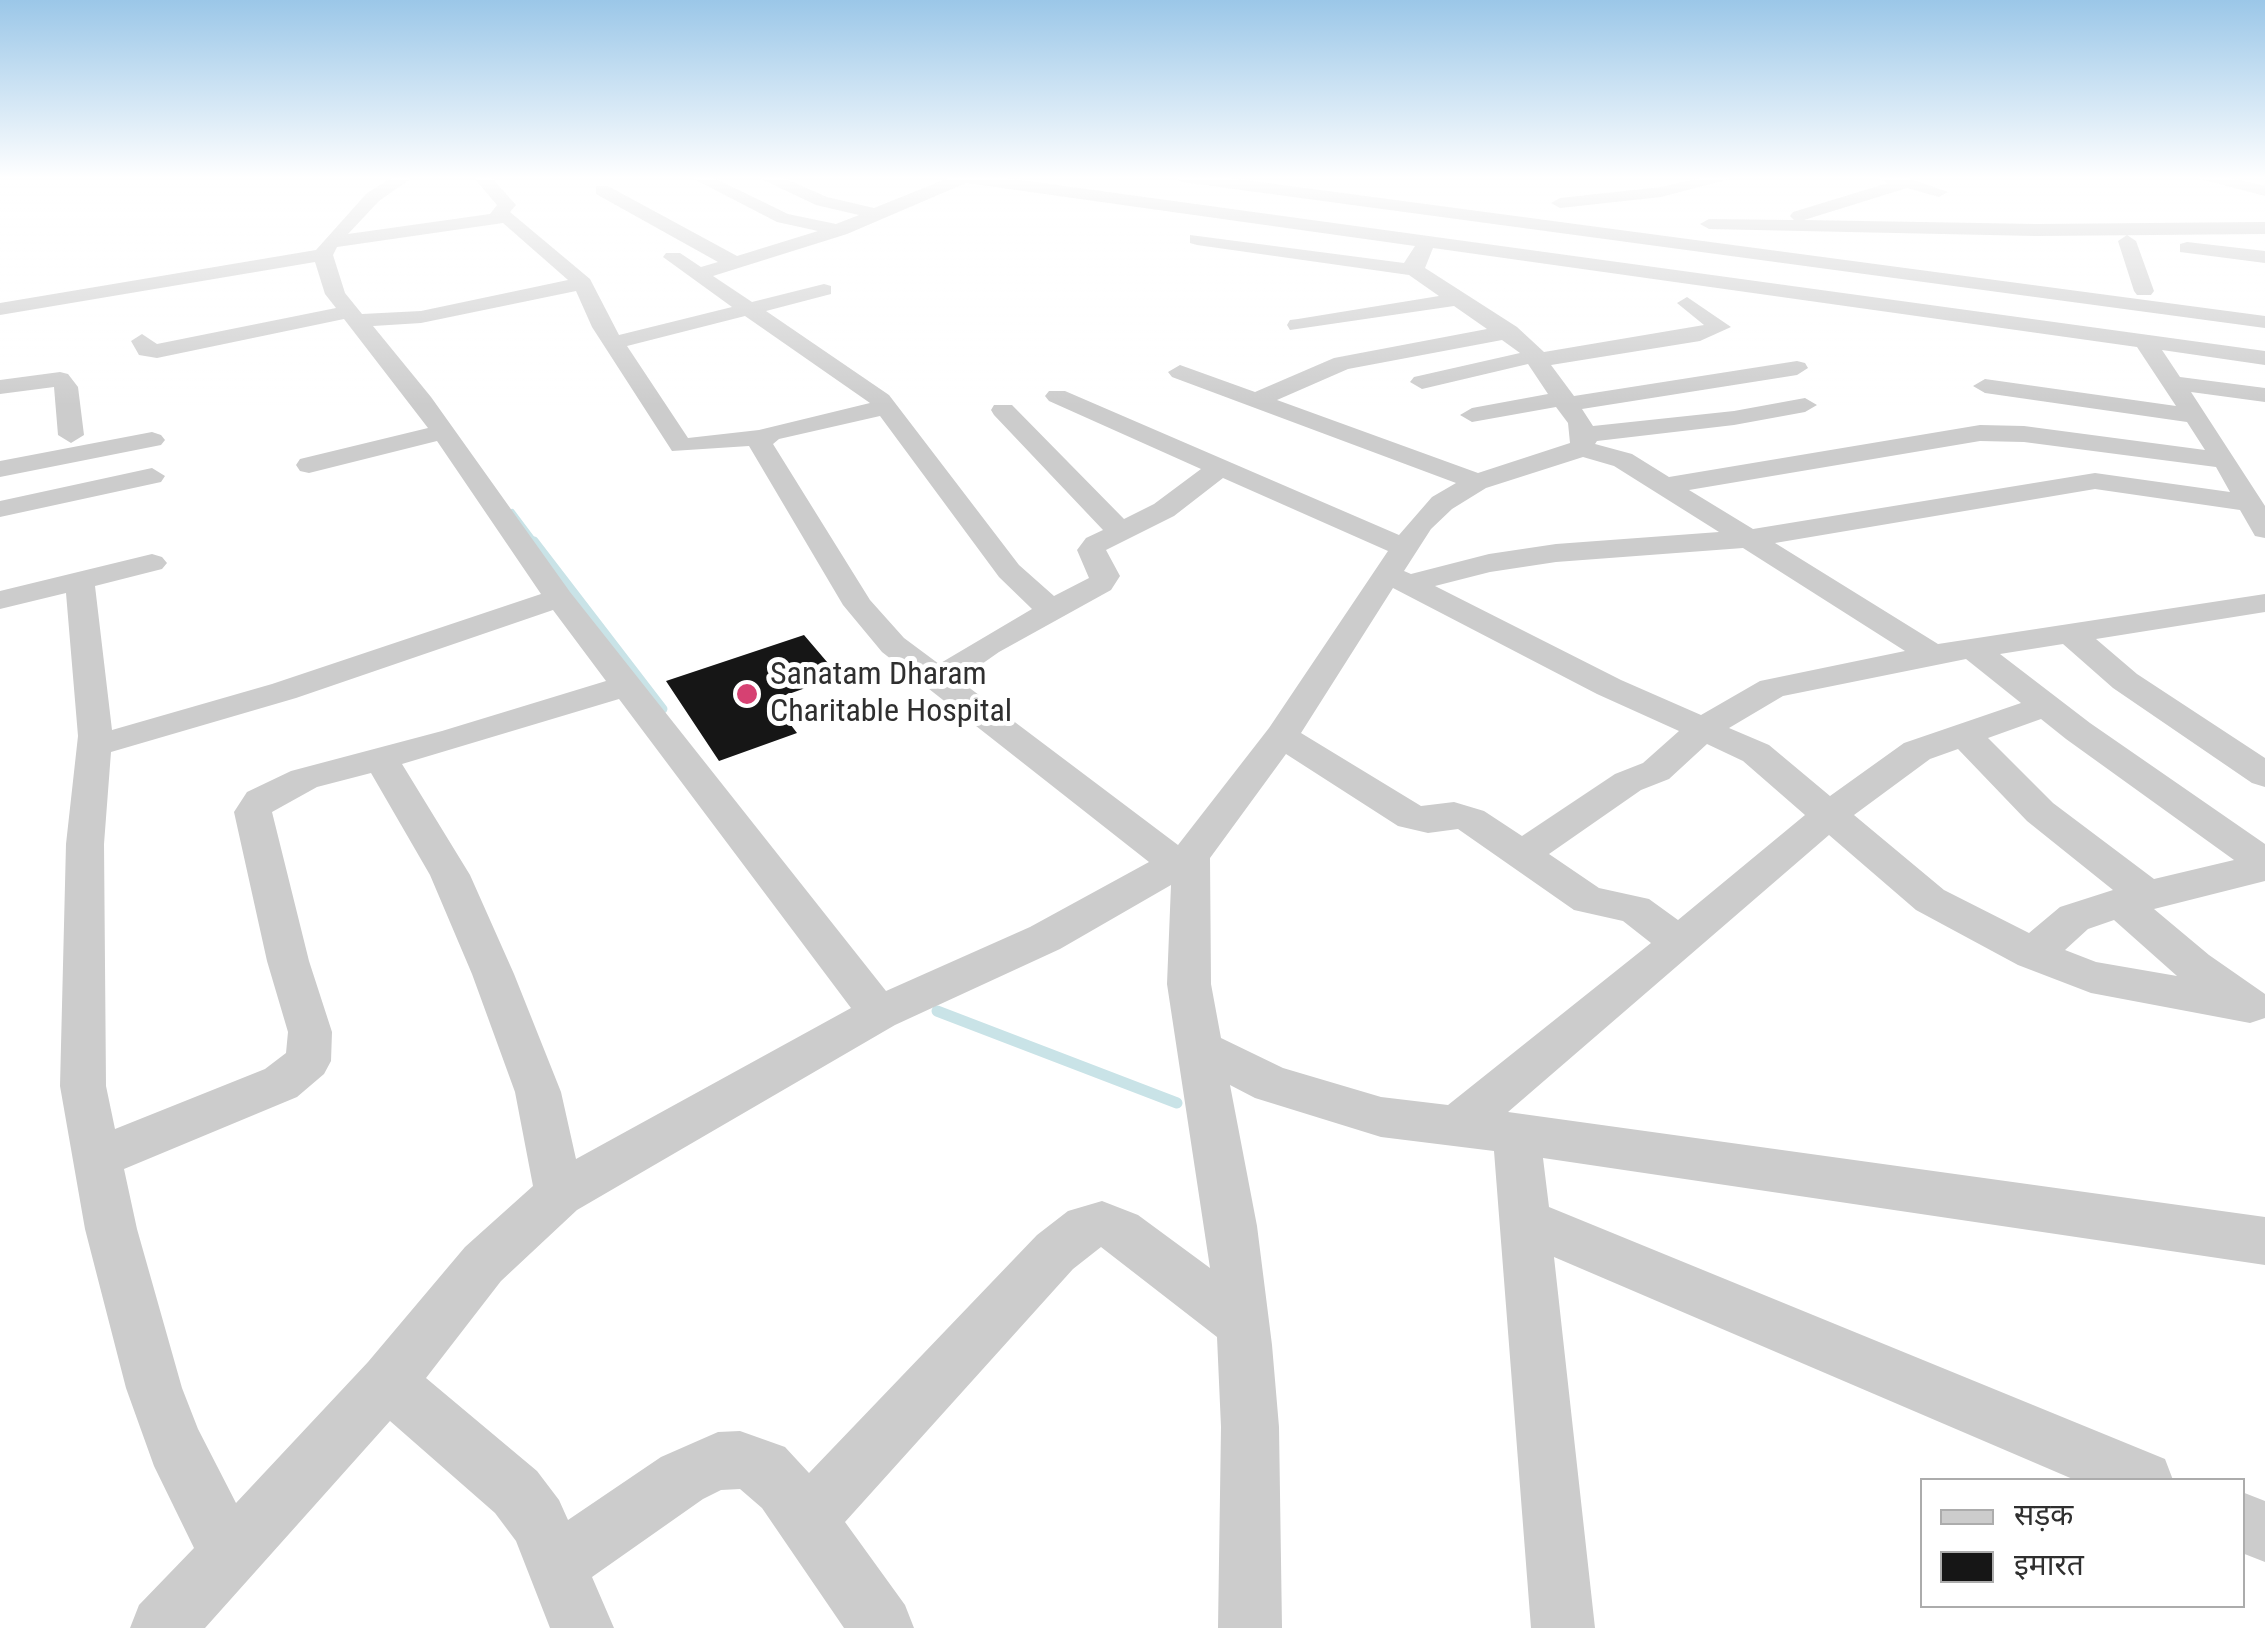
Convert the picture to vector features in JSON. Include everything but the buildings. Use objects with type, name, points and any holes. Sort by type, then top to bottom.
[{"type":"street","points":[[0,310],[301,253]]},
{"type":"street","points":[[328,253],[335,294],[443,432],[559,598],[879,1013]]},
{"type":"street","points":[[550,253],[583,282],[614,344],[682,446],[763,437],[886,407]]},
{"type":"street","points":[[716,253],[736,264]]},
{"type":"street","points":[[698,274],[770,253]]},
{"type":"street","points":[[1379,253],[1684,277],[2265,358]]},
{"type":"street","points":[[1403,253],[1421,256],[1460,299],[1528,349],[1574,421],[1613,456],[1933,655]]},
{"type":"street","points":[[1684,277],[1694,253]]},
{"type":"street","points":[[1802,253],[2265,322]]},
{"type":"street","points":[[1896,253],[1962,258],[2144,291],[2265,307]]},
{"type":"street","points":[[1956,253],[1962,258]]},
{"type":"street","points":[[2131,253],[2144,291]]},
{"type":"street","points":[[2229,253],[2265,257]]},
{"type":"street","points":[[672,257],[870,391],[1009,570],[1050,610]]},
{"type":"street","points":[[142,341],[147,350],[157,351],[231,328],[353,316],[420,317],[583,282]]},
{"type":"street","points":[[614,344],[824,290]]},
{"type":"street","points":[[1298,325],[1460,299]]},
{"type":"street","points":[[1256,400],[1342,363],[1700,334],[1720,328],[1687,303]]},
{"type":"street","points":[[2144,342],[2224,460],[2265,530]]},
{"type":"street","points":[[1422,382],[1528,349]]},
{"type":"street","points":[[162,1628],[388,1382],[483,1264],[559,1194],[879,1013],[1045,938],[1184,860],[1281,736],[1401,568],[1420,524],[1442,503],[1574,421],[1797,368]]},
{"type":"street","points":[[1180,372],[1477,482]]},
{"type":"street","points":[[0,387],[60,379],[66,388],[70,435]]},
{"type":"street","points":[[2172,383],[2265,395]]},
{"type":"street","points":[[1985,386],[2194,416]]},
{"type":"street","points":[[1057,396],[1218,468],[1592,679],[1756,753],[1930,900],[2032,954],[2090,977],[2258,1011]]},
{"type":"street","points":[[1472,415],[1574,421],[1734,418],[1805,404]]},
{"type":"street","points":[[1003,410],[1118,530]]},
{"type":"street","points":[[309,465],[443,432]]},
{"type":"street","points":[[1663,486],[1980,433],[2024,434],[2224,460]]},
{"type":"street","points":[[763,437],[760,443],[858,605],[893,646],[1184,860]]},
{"type":"street","points":[[0,468],[152,440]]},
{"type":"street","points":[[936,681],[1050,610],[1100,584],[1105,576],[1091,550],[1118,530],[1164,510],[1218,468]]},
{"type":"street","points":[[0,509],[152,476]]},
{"type":"street","points":[[1401,568],[1747,539],[2095,481],[2249,503]]},
{"type":"street","points":[[0,600],[152,564]]},
{"type":"street","points":[[80,581],[94,746],[85,844],[83,1086],[111,1229],[154,1388],[175,1445],[230,1556]]},
{"type":"street","points":[[94,746],[284,691],[559,598]]},
{"type":"street","points":[[1521,854],[1628,782],[1656,770],[1704,728],[1772,688],[1933,655],[2265,603]]},
{"type":"street","points":[[2072,634],[2125,681],[2265,774]]},
{"type":"street","points":[[1973,649],[2265,865]]},
{"type":"street","points":[[97,1158],[282,1084],[308,1061],[310,1032],[288,961],[253,812],[260,801],[277,789],[626,686]]},
{"type":"street","points":[[1455,1127],[1831,813],[1917,751],[2046,706]]},
{"type":"street","points":[[1964,734],[2040,812],[2134,899],[2194,966],[2258,1011]]},
{"type":"street","points":[[1281,736],[1411,817],[1428,820],[1462,816],[1588,900],[1634,909],[1679,942]]},
{"type":"street","points":[[380,758],[450,875],[493,974],[538,1092],[559,1194]]},
{"type":"street","points":[[1184,860],[1190,984],[1232,1226],[1242,1324],[1250,1427],[1250,1628]]},
{"type":"street","points":[[2032,954],[2074,918],[2265,865]]},
{"type":"street","points":[[1202,1048],[1272,1084],[1319,1102],[1381,1117],[2265,1241]]},
{"type":"street","points":[[1517,1136],[1563,1628]]},
{"type":"street","points":[[1524,1220],[2139,1478]]},
{"type":"street","points":[[806,1520],[1056,1252],[1086,1227],[1102,1224],[1120,1231],[1242,1324]]},
{"type":"street","points":[[388,1382],[516,1492],[538,1520],[582,1628]]},
{"type":"street","points":[[557,1564],[682,1478],[718,1461],[740,1460],[764,1468],[882,1628]]},
{"type":"waterway","points":[[512,512],[536,544]]},
{"type":"waterway","points":[[534,541],[663,709]]},
{"type":"waterway","points":[[937,1011],[1177,1103]]},
{"type":"place","name":"Sanatam Dharam Charitable Hospital","points":[[747,694]]}]
